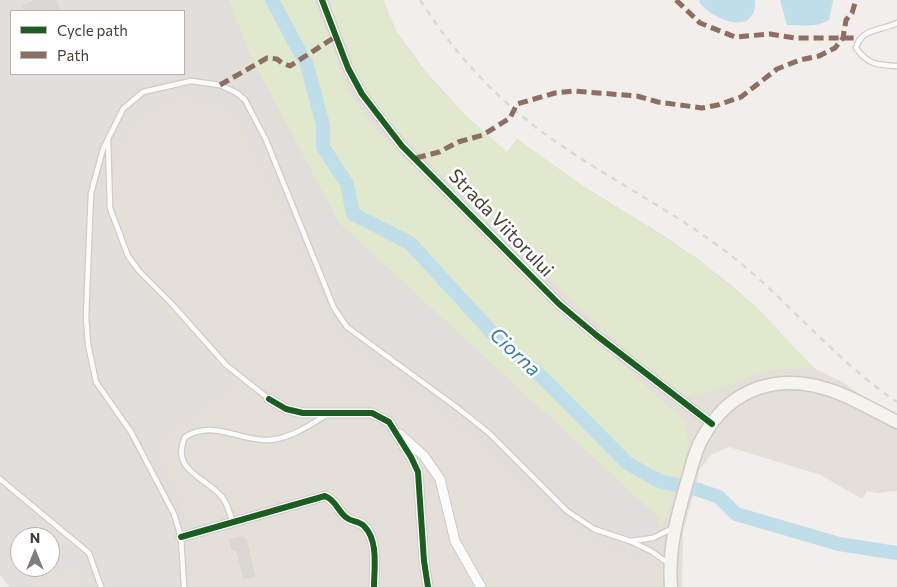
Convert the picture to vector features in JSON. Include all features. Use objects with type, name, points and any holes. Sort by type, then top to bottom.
[{"type":"main road","points":[[671,587],[670,564],[674,527],[696,452],[712,424],[736,398],[764,385],[799,383],[836,392],[897,422]]},
{"type":"street","name":"Strada Viitorului","points":[[322,0],[348,68],[362,94],[402,146],[559,304],[596,335],[712,424]]},
{"type":"street","points":[[269,399],[286,409],[302,413],[372,413],[384,418],[424,456],[440,479],[455,541],[481,587]]},
{"type":"street","points":[[393,428],[412,457],[418,472],[424,561],[428,587]]},
{"type":"street","points":[[181,537],[320,496],[330,498],[347,519],[363,524],[370,535],[374,551],[374,587]]},
{"type":"lane","points":[[897,23],[866,33],[858,38],[856,48],[864,58],[877,65],[897,66]]},
{"type":"lane","points":[[184,587],[181,537],[174,514],[131,432],[96,382],[88,344],[86,317],[90,193],[98,163],[108,140],[123,109],[143,92],[191,80],[208,82],[237,93],[245,100],[266,140],[334,308],[347,328],[489,433],[567,511],[594,529],[630,541],[670,564]]},
{"type":"lane","points":[[108,140],[110,208],[128,256],[138,271],[226,365],[269,399]]},
{"type":"lane","points":[[233,523],[222,498],[190,472],[184,463],[181,452],[185,437],[196,430],[206,428],[254,439],[277,439],[306,427],[330,414]]},
{"type":"lane","points":[[0,478],[89,553],[101,587]]},
{"type":"lane","points":[[630,541],[653,538],[674,527]]},
{"type":"shaded area","points":[[0,0],[383,0],[397,32],[426,72],[466,116],[507,152],[517,139],[580,184],[669,239],[729,283],[757,308],[814,368],[844,383],[870,401],[897,416],[897,491],[877,493],[867,491],[862,499],[821,475],[729,447],[711,455],[700,469],[683,533],[682,587],[9,587],[0,574]]},
{"type":"shaded area","points":[[0,0],[229,0],[249,53],[339,223],[659,519],[654,564],[586,537],[429,400],[340,335],[235,110],[181,96],[144,113],[118,145],[101,205],[127,271],[233,386],[154,445],[184,510],[194,547],[194,587],[83,587],[79,566],[60,572],[60,527],[10,527],[10,577],[45,577],[33,581],[34,587],[9,587],[0,574]]},
{"type":"green space","points":[[229,0],[315,0],[347,89],[374,127],[516,269],[684,420],[689,446],[665,520],[658,526],[659,518],[339,223],[249,53]]},
{"type":"green space","points":[[329,0],[383,0],[397,32],[420,66],[461,111],[507,152],[517,139],[580,184],[697,258],[757,308],[814,368],[769,370],[700,395],[685,395],[631,356],[484,218],[393,126],[372,99],[356,70]]},
{"type":"water","points":[[700,0],[755,0],[754,12],[749,19],[742,22],[733,22],[714,15],[699,2]]},
{"type":"water","points":[[780,0],[833,0],[829,20],[824,23],[803,26],[787,25]]},
{"type":"building","points":[[38,0],[56,0],[60,10],[25,10],[23,6]]},
{"type":"building","points":[[243,537],[246,539],[255,576],[244,578],[236,549],[232,550],[230,540]]},
{"type":"waterway","name":"Ciorna","points":[[272,0],[307,65],[323,125],[323,147],[347,184],[353,214],[410,243],[496,337],[545,380],[627,463],[659,481],[699,490],[719,497],[736,514],[839,544],[897,553]]},
{"type":"railway","points":[[420,0],[462,57],[494,91],[530,123],[570,152],[681,220],[724,250],[768,287],[852,367],[897,402]]},
{"type":"marked path","points":[[676,0],[700,23],[735,37],[770,34],[795,38],[858,38]]},
{"type":"marked path","points":[[416,158],[439,152],[458,142],[483,135],[510,118],[517,104],[555,93],[573,91],[637,96],[658,102],[702,108],[741,97],[777,69],[800,60],[819,56],[835,48],[843,38],[846,20],[852,13],[856,0]]},
{"type":"marked path","points":[[220,85],[267,58],[277,59],[290,66],[335,37]]},
{"type":"cycle path","points":[[322,0],[348,68],[362,94],[402,146],[559,304],[596,335],[712,424]]},
{"type":"cycle path","points":[[269,399],[286,409],[303,413],[372,413],[389,422],[418,472],[424,561],[428,587]]},
{"type":"cycle path","points":[[181,537],[325,496],[332,500],[344,515],[362,524],[369,532],[375,555],[374,587]]}]
